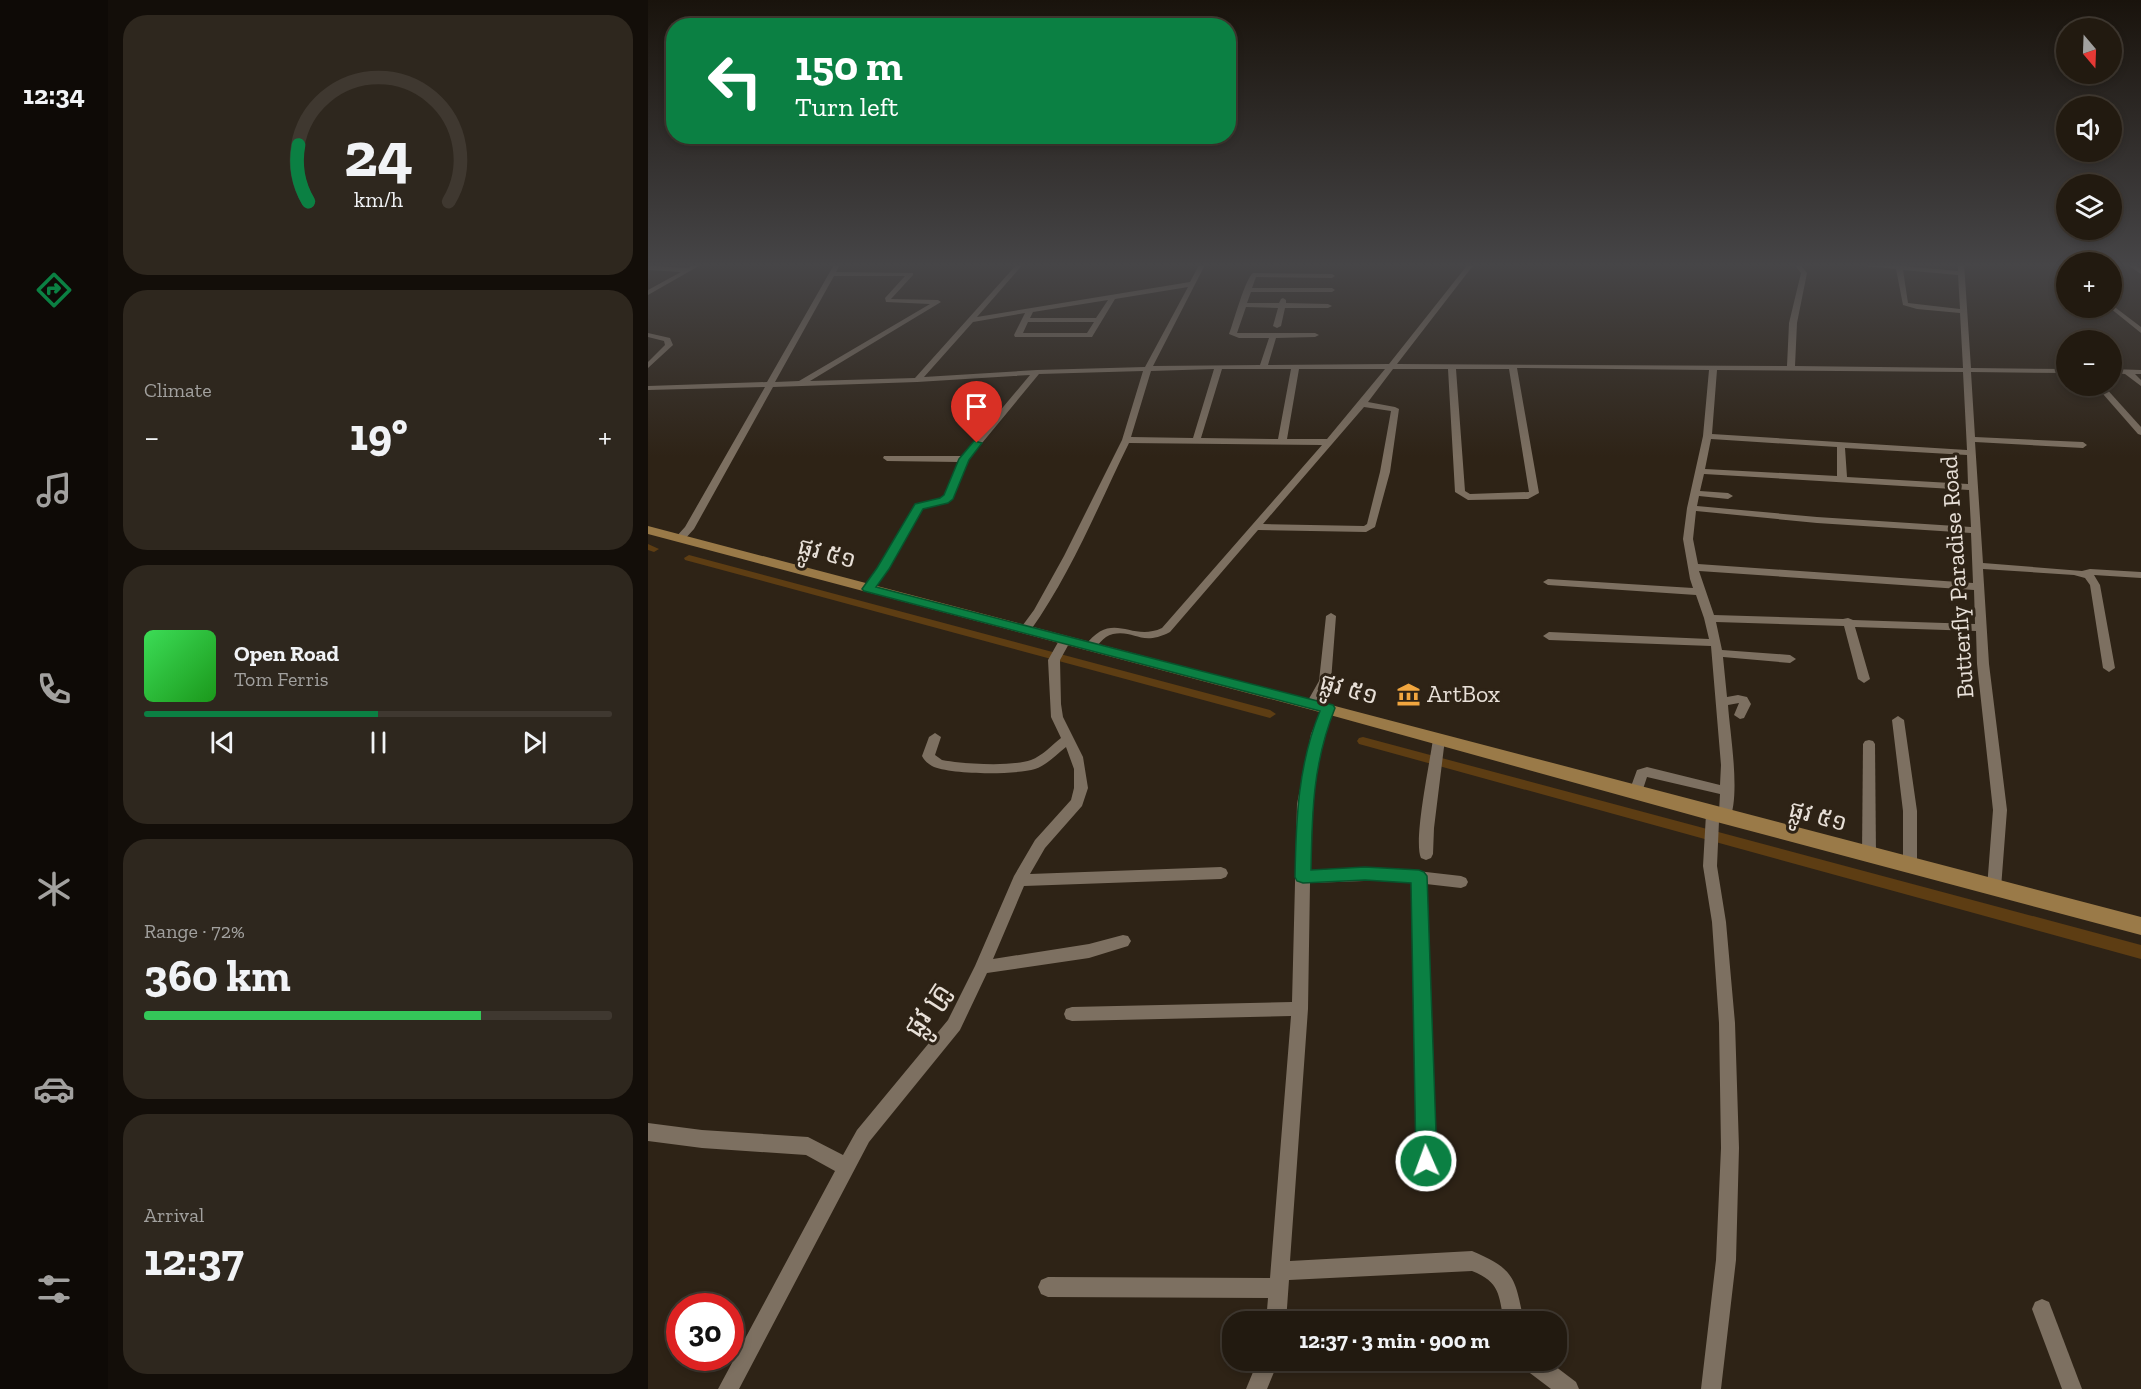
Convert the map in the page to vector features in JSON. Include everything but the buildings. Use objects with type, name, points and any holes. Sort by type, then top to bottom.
[{"type":"main road","name":"ផ្លូវ ៥១","points":[[648,530],[1026,629],[1060,649],[1090,647],[1320,699],[1438,744],[1639,784],[1720,813],[1911,854],[1995,876],[2141,926]]},
{"type":"street","points":[[680,538],[689,530],[802,328]]},
{"type":"street","points":[[801,383],[894,328]]},
{"type":"street","points":[[917,380],[963,328]]},
{"type":"street","points":[[1021,328],[1018,335],[1089,335],[1094,328]]},
{"type":"street","points":[[1026,629],[1039,611],[1069,556],[1126,440],[1148,368],[1170,328]]},
{"type":"street","points":[[1236,328],[1234,334],[1315,336]]},
{"type":"street","points":[[1090,647],[1096,638],[1113,629],[1150,638],[1160,634],[1362,404],[1422,328]]},
{"type":"street","points":[[1791,369],[1793,328]]},
{"type":"street","name":"Butterfly Paradise Road","points":[[1964,328],[1983,664],[2000,810],[1995,876]]},
{"type":"street","points":[[648,335],[667,340],[669,343],[665,351],[648,366]]},
{"type":"street","points":[[1263,367],[1273,336]]},
{"type":"street","points":[[648,388],[917,380],[1037,372],[1219,367],[1713,367],[2056,371]]},
{"type":"street","points":[[1196,441],[1219,367]]},
{"type":"street","points":[[1282,441],[1295,367]]},
{"type":"street","points":[[1452,367],[1460,492],[1468,497],[1528,496],[1534,493],[1512,367]]},
{"type":"street","points":[[1711,1389],[1726,1260],[1730,1148],[1720,813],[1727,765],[1716,648],[1710,618],[1699,592],[1688,539],[1707,436],[1713,367]]},
{"type":"street","points":[[2122,371],[2141,372]]},
{"type":"street","points":[[2127,371],[2141,384]]},
{"type":"street","points":[[868,589],[883,569],[919,507],[944,501],[949,497],[964,459],[1037,372]]},
{"type":"street","points":[[2109,396],[2141,432]]},
{"type":"street","points":[[1256,527],[1366,529],[1372,525],[1385,472],[1395,409],[1362,404]]},
{"type":"street","points":[[1707,436],[1970,453]]},
{"type":"street","points":[[1970,439],[2083,445]]},
{"type":"street","points":[[1126,440],[1329,442]]},
{"type":"street","points":[[1841,445],[1842,480]]},
{"type":"street","points":[[887,458],[964,459]]},
{"type":"street","points":[[1699,471],[1973,487]]},
{"type":"street","points":[[1695,493],[1728,496]]},
{"type":"street","points":[[1692,508],[1816,520],[1974,530]]},
{"type":"street","points":[[1978,566],[2089,576],[2095,585],[2109,668]]},
{"type":"street","points":[[1693,567],[1978,588]]},
{"type":"street","points":[[2084,574],[2090,572],[2141,575]]},
{"type":"street","points":[[1548,582],[1699,592]]},
{"type":"street","points":[[1277,1311],[1300,1009],[1304,804],[1317,734],[1320,699],[1326,676],[1331,616]]},
{"type":"street","points":[[1710,618],[1848,621],[1982,628]]},
{"type":"street","points":[[1848,621],[1864,679]]},
{"type":"street","points":[[1549,636],[1716,648],[1790,659]]},
{"type":"street","name":"ផ្លូវ គ្រូ","points":[[728,1389],[872,1122],[954,1025],[982,968],[1019,880],[1040,844],[1071,810],[1080,794],[1080,769],[1055,709],[1060,649]]},
{"type":"street","points":[[1720,703],[1743,700],[1745,704],[1740,715]]},
{"type":"street","points":[[1898,720],[1905,767],[1911,854]]},
{"type":"street","points":[[935,737],[928,756],[933,761],[941,765],[969,766],[1032,765],[1068,739]]},
{"type":"street","points":[[1426,854],[1438,744]]},
{"type":"street","points":[[1869,744],[1869,845]]},
{"type":"street","points":[[1639,784],[1644,772],[1653,772],[1720,813]]},
{"type":"street","points":[[1019,880],[1221,873]]},
{"type":"street","points":[[1303,877],[1365,874],[1419,876],[1461,882]]},
{"type":"street","points":[[1419,876],[1426,1161]]},
{"type":"street","points":[[982,968],[1089,951],[1123,941]]},
{"type":"street","points":[[1072,1014],[1300,1009]]},
{"type":"street","points":[[648,1132],[702,1139],[808,1146],[846,1167]]},
{"type":"street","points":[[1048,1287],[1281,1280],[1472,1262],[1492,1269],[1505,1280],[1512,1311]]},
{"type":"street","points":[[2042,1309],[2072,1389]]},
{"type":"street","points":[[1256,1389],[1264,1371]]},
{"type":"street","points":[[1544,1371],[1569,1389]]},
{"type":"waterway","points":[[648,547],[654,549]]},
{"type":"waterway","points":[[689,558],[1270,714]]},
{"type":"waterway","points":[[1363,741],[2141,952]]},
{"type":"place","name":"ArtBox","points":[[1409,694]]},
{"type":"route","points":[[977,443],[964,459],[949,497],[944,501],[919,507],[883,569],[868,589],[1328,708],[1317,734],[1304,804],[1303,877],[1365,874],[1419,876],[1426,1161]]}]
